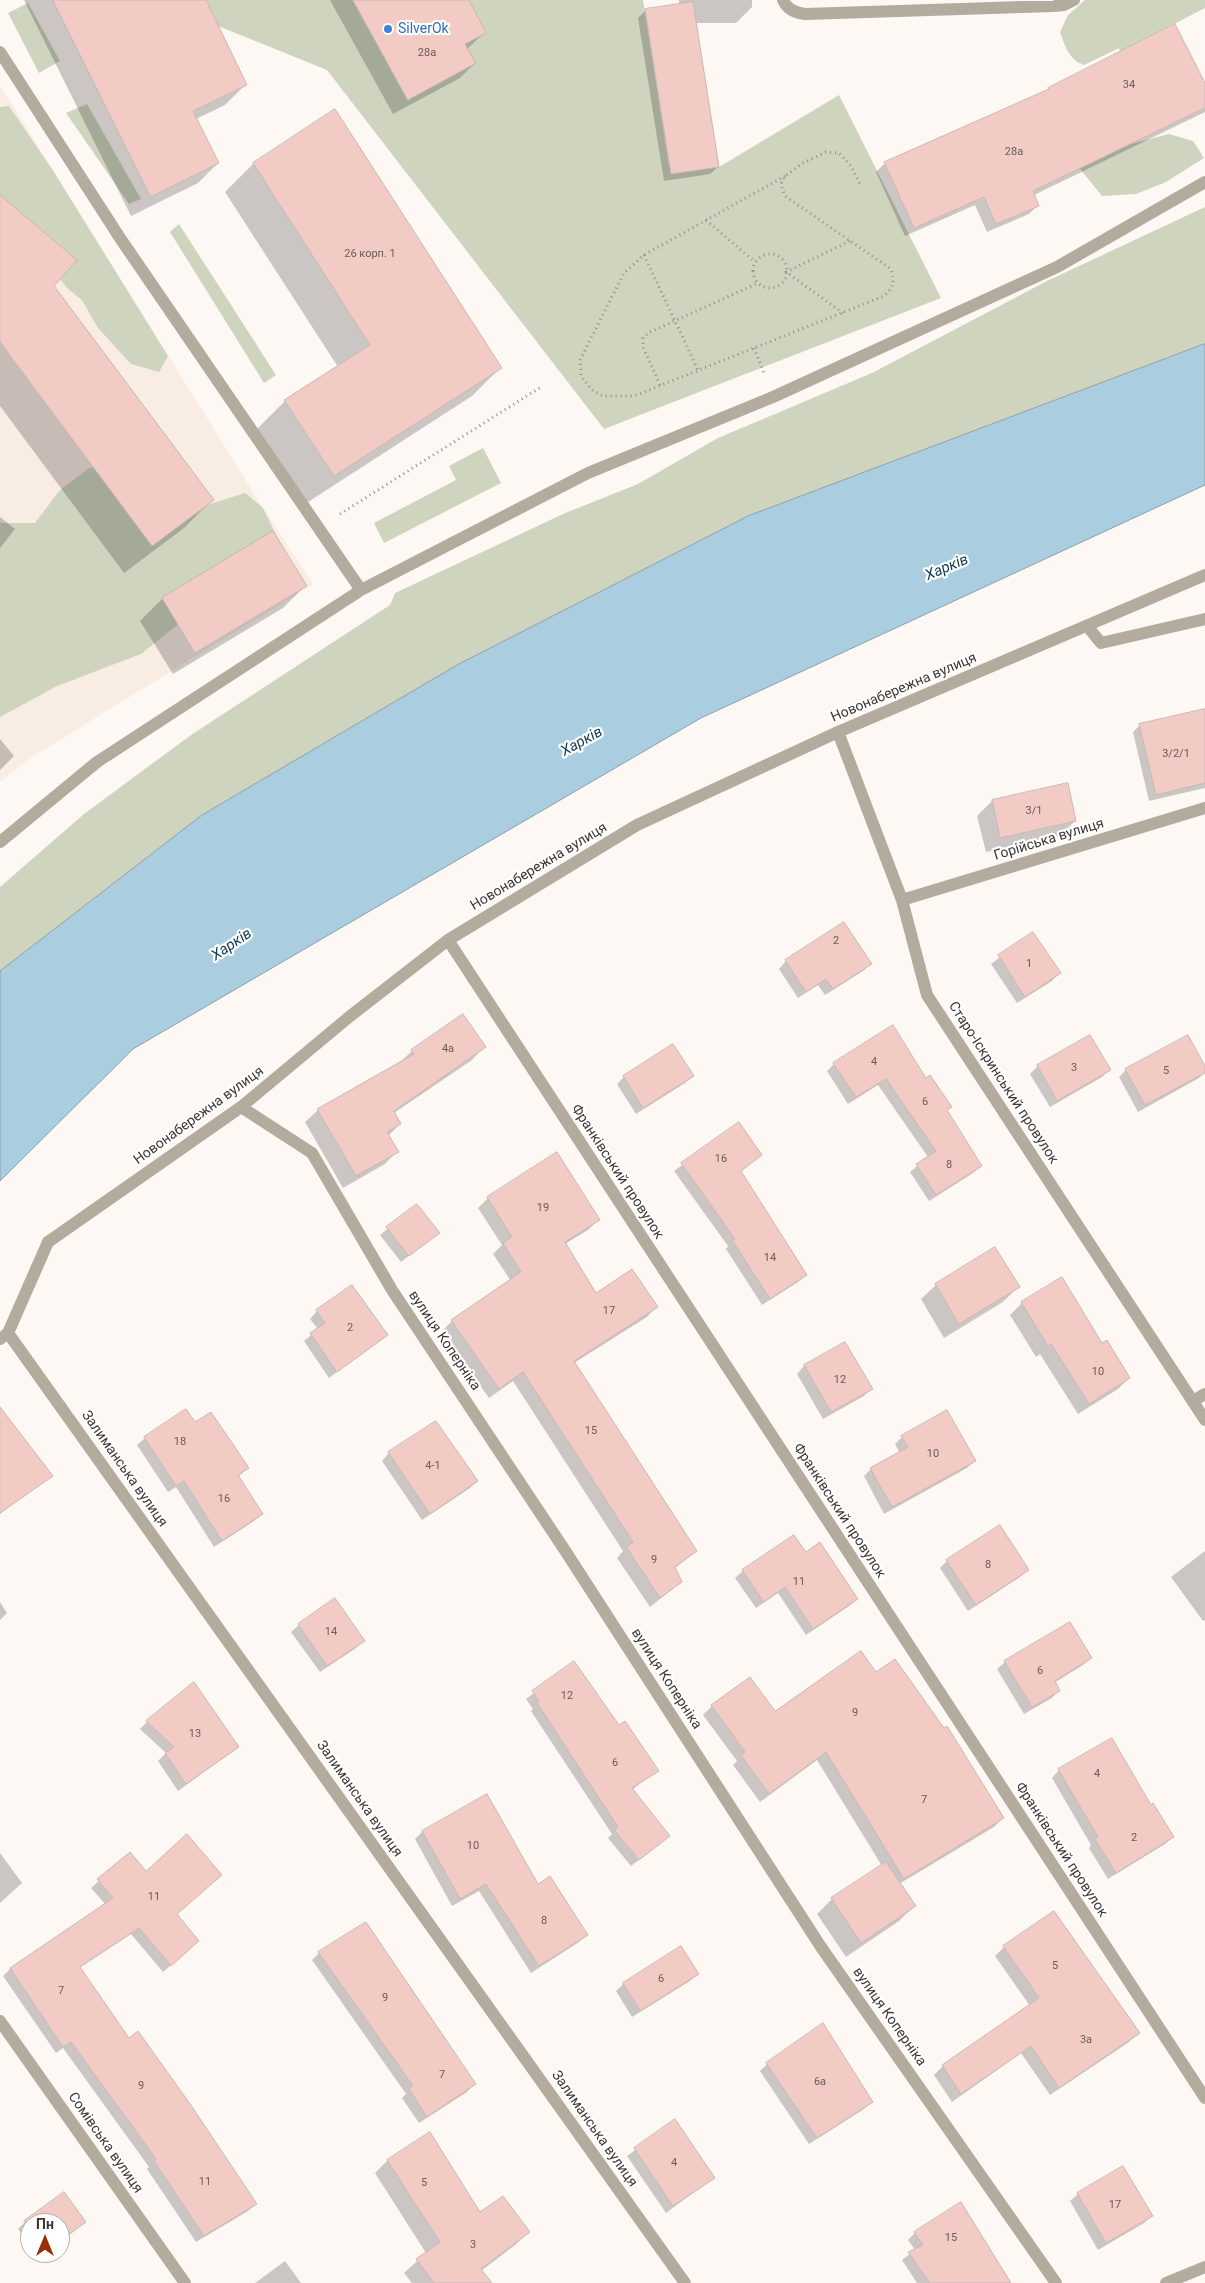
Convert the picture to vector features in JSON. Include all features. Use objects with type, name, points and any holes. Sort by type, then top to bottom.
[{"type":"street","points":[[783,0],[790,9],[797,13],[805,14],[1054,6],[1064,5],[1074,0]]},
{"type":"street","points":[[0,52],[120,238],[361,590]]},
{"type":"street","points":[[0,842],[97,762],[361,590],[588,473],[773,397],[1058,267],[1205,182]]},
{"type":"street","name":"Новонабережна вулиця","points":[[4,1336],[48,1242],[241,1107],[349,1017],[448,940],[637,825],[838,732],[1205,575]]},
{"type":"street","points":[[1086,626],[1101,643],[1205,619]]},
{"type":"street","name":"Старо-Іскринський провулок","points":[[838,732],[902,900],[927,995],[1205,1420]]},
{"type":"street","name":"Горійська вулиця","points":[[902,900],[1205,808]]},
{"type":"street","name":"Франківський провулок","points":[[448,940],[1205,2098]]},
{"type":"street","name":"вулиця Коперніка","points":[[241,1107],[312,1153],[392,1290],[566,1552],[816,1939],[1056,2283]]},
{"type":"street","name":"Залиманська вулиця","points":[[4,1336],[685,2283]]},
{"type":"street","points":[[1192,1400],[1205,1394]]},
{"type":"street","name":"Сомівська вулиця","points":[[0,2021],[185,2283]]},
{"type":"street","points":[[1166,2283],[1205,2267]]},
{"type":"path","points":[[785,176],[781,184],[786,196],[891,269],[895,280],[892,288],[884,296],[634,396],[603,396],[592,390],[581,376],[580,360],[624,273],[644,255],[826,152],[839,153],[851,166],[860,184]]},
{"type":"path","points":[[706,220],[755,262]]},
{"type":"path","points":[[786,272],[850,241]]},
{"type":"path","points":[[764,254],[773,254],[781,258],[786,266],[786,272],[782,283],[774,288],[765,288],[753,276],[755,262],[764,254]]},
{"type":"path","points":[[644,255],[698,370]]},
{"type":"path","points":[[786,272],[843,313]]},
{"type":"path","points":[[660,385],[643,347],[643,338],[648,333],[676,322],[758,283]]},
{"type":"path","points":[[318,528],[541,387]]},
{"type":"shaded area","points":[[0,85],[263,508],[313,584],[32,757],[0,782]]},
{"type":"green space","points":[[205,0],[643,0],[669,165],[679,173],[719,167],[839,95],[941,298],[604,429],[327,70],[218,26]]},
{"type":"green space","points":[[1085,0],[1205,0],[1205,8],[1120,52],[1119,48],[1084,65],[1071,56],[1060,32],[1068,15]]},
{"type":"green space","points":[[28,3],[60,61],[39,73],[8,13]]},
{"type":"green space","points":[[87,104],[141,199],[129,204],[66,113]]},
{"type":"green space","points":[[9,106],[52,169],[168,356],[159,372],[131,364],[98,328],[82,300],[67,288],[0,202],[0,107]]},
{"type":"green space","points":[[1169,134],[1193,141],[1204,158],[1166,182],[1136,194],[1102,196],[1080,169],[1076,150],[1107,143],[1131,144]]},
{"type":"green space","points":[[1205,207],[1205,344],[748,516],[457,665],[202,815],[0,971],[0,887],[84,814],[191,735],[390,605],[395,593],[563,514],[638,484],[718,438],[872,373],[1047,281]]},
{"type":"green space","points":[[179,224],[276,375],[264,383],[170,232]]},
{"type":"green space","points":[[483,448],[501,483],[384,543],[374,523],[456,480],[449,466]]},
{"type":"green space","points":[[118,467],[138,527],[245,493],[263,508],[280,543],[141,654],[57,686],[0,717],[0,523],[35,523],[60,490],[89,468]]},
{"type":"water","name":"Харків","points":[[1205,344],[1205,485],[701,718],[133,1049],[0,1181],[0,971],[202,815],[457,665],[748,516]]},
{"type":"building","points":[[53,0],[206,0],[247,85],[193,111],[219,163],[151,197]]},
{"type":"building","points":[[353,0],[469,0],[486,33],[465,44],[476,63],[408,100]]},
{"type":"building","points":[[693,2],[719,167],[671,174],[645,9]]},
{"type":"building","points":[[1175,24],[1205,83],[1205,108],[1033,191],[1039,206],[996,224],[984,197],[914,228],[884,162],[1049,89]]},
{"type":"building","points":[[335,109],[502,368],[334,476],[284,400],[370,345],[253,163]]},
{"type":"building","points":[[0,195],[77,260],[54,286],[214,500],[152,546],[0,342]]},
{"type":"building","points":[[273,531],[307,586],[195,653],[162,598]]},
{"type":"building","points":[[1205,709],[1205,783],[1156,795],[1139,724]]},
{"type":"building","points":[[1068,783],[1076,821],[1000,838],[992,800]]},
{"type":"building","points":[[844,922],[872,964],[833,989],[826,979],[806,992],[785,960]]},
{"type":"building","points":[[1033,932],[1061,973],[1025,997],[998,955]]},
{"type":"building","points":[[463,1014],[486,1047],[394,1111],[401,1124],[387,1132],[399,1152],[356,1176],[317,1109],[414,1054],[411,1050]]},
{"type":"building","points":[[893,1025],[926,1078],[930,1075],[952,1107],[947,1110],[982,1166],[936,1195],[916,1164],[936,1151],[886,1079],[856,1097],[833,1063]]},
{"type":"building","points":[[1090,1035],[1111,1070],[1057,1101],[1037,1065]]},
{"type":"building","points":[[1188,1035],[1205,1066],[1205,1073],[1145,1105],[1125,1069]]},
{"type":"building","points":[[673,1044],[694,1076],[643,1108],[623,1076]]},
{"type":"building","points":[[739,1122],[762,1155],[741,1171],[807,1275],[770,1299],[732,1240],[735,1239],[681,1163]]},
{"type":"building","points":[[557,1152],[600,1220],[565,1242],[596,1293],[632,1269],[658,1307],[574,1361],[697,1551],[675,1567],[682,1582],[660,1598],[626,1547],[633,1542],[523,1372],[499,1389],[451,1320],[521,1272],[503,1243],[512,1237],[487,1197]]},
{"type":"building","points":[[417,1204],[440,1233],[409,1256],[386,1227]]},
{"type":"building","points":[[995,1247],[1020,1287],[959,1324],[935,1284]]},
{"type":"building","points":[[1062,1277],[1102,1343],[1107,1340],[1130,1378],[1089,1404],[1051,1344],[1048,1346],[1021,1302]]},
{"type":"building","points":[[352,1285],[388,1335],[337,1372],[310,1333],[325,1323],[316,1310]]},
{"type":"building","points":[[845,1342],[873,1389],[831,1412],[804,1365]]},
{"type":"building","points":[[0,1407],[53,1476],[0,1513]]},
{"type":"building","points":[[186,1409],[195,1422],[211,1412],[249,1468],[238,1475],[263,1514],[222,1541],[184,1481],[176,1486],[144,1437]]},
{"type":"building","points":[[947,1410],[976,1461],[892,1507],[870,1468],[908,1447],[901,1436]]},
{"type":"building","points":[[436,1421],[478,1481],[430,1514],[388,1452]]},
{"type":"building","points":[[1000,1525],[1029,1570],[976,1605],[946,1560]]},
{"type":"building","points":[[794,1535],[806,1552],[820,1542],[858,1599],[813,1629],[785,1587],[764,1602],[742,1570]]},
{"type":"building","points":[[335,1598],[365,1641],[327,1666],[298,1624]]},
{"type":"building","points":[[1070,1622],[1092,1658],[1055,1681],[1060,1691],[1032,1707],[1004,1661]]},
{"type":"building","points":[[861,1651],[876,1672],[895,1659],[944,1728],[947,1726],[1004,1818],[904,1879],[826,1752],[769,1794],[741,1755],[745,1752],[711,1705],[750,1677],[775,1711]]},
{"type":"building","points":[[574,1661],[619,1725],[625,1721],[659,1771],[632,1788],[670,1836],[639,1860],[614,1830],[618,1827],[537,1703],[539,1701],[532,1691]]},
{"type":"building","points":[[194,1682],[239,1747],[186,1784],[165,1753],[174,1747],[146,1721]]},
{"type":"building","points":[[1112,1738],[1151,1805],[1153,1803],[1174,1837],[1116,1873],[1095,1839],[1098,1837],[1058,1769]]},
{"type":"building","points":[[487,1794],[538,1884],[550,1876],[588,1935],[539,1966],[486,1884],[460,1899],[422,1831]]},
{"type":"building","points":[[187,1834],[222,1875],[177,1914],[199,1941],[171,1966],[139,1928],[80,1967],[129,2038],[138,2031],[188,2101],[257,2204],[204,2236],[154,2161],[156,2159],[71,2042],[63,2047],[10,1968],[113,1898],[97,1879],[130,1852],[146,1871]]},
{"type":"building","points":[[886,1862],[916,1906],[861,1943],[831,1898]]},
{"type":"building","points":[[1054,1911],[1140,2033],[1059,2088],[1031,2046],[961,2094],[942,2065],[1039,1998],[1003,1946]]},
{"type":"building","points":[[366,1922],[476,2084],[427,2117],[409,2089],[413,2086],[318,1952]]},
{"type":"building","points":[[681,1946],[699,1974],[640,2011],[623,1983]]},
{"type":"building","points":[[823,2023],[873,2102],[817,2138],[766,2063]]},
{"type":"building","points":[[675,2119],[715,2178],[673,2206],[634,2148]]},
{"type":"building","points":[[430,2132],[480,2212],[503,2196],[530,2232],[481,2269],[492,2283],[434,2283],[416,2259],[440,2242],[387,2160]]},
{"type":"building","points":[[1123,2166],[1153,2216],[1106,2243],[1077,2193]]},
{"type":"building","points":[[64,2192],[86,2222],[70,2234],[70,2213],[35,2213]]},
{"type":"building","points":[[961,2202],[1011,2283],[930,2283],[908,2252],[923,2245],[914,2232]]},
{"type":"place","name":"SilverOk","points":[[388,29]]}]
